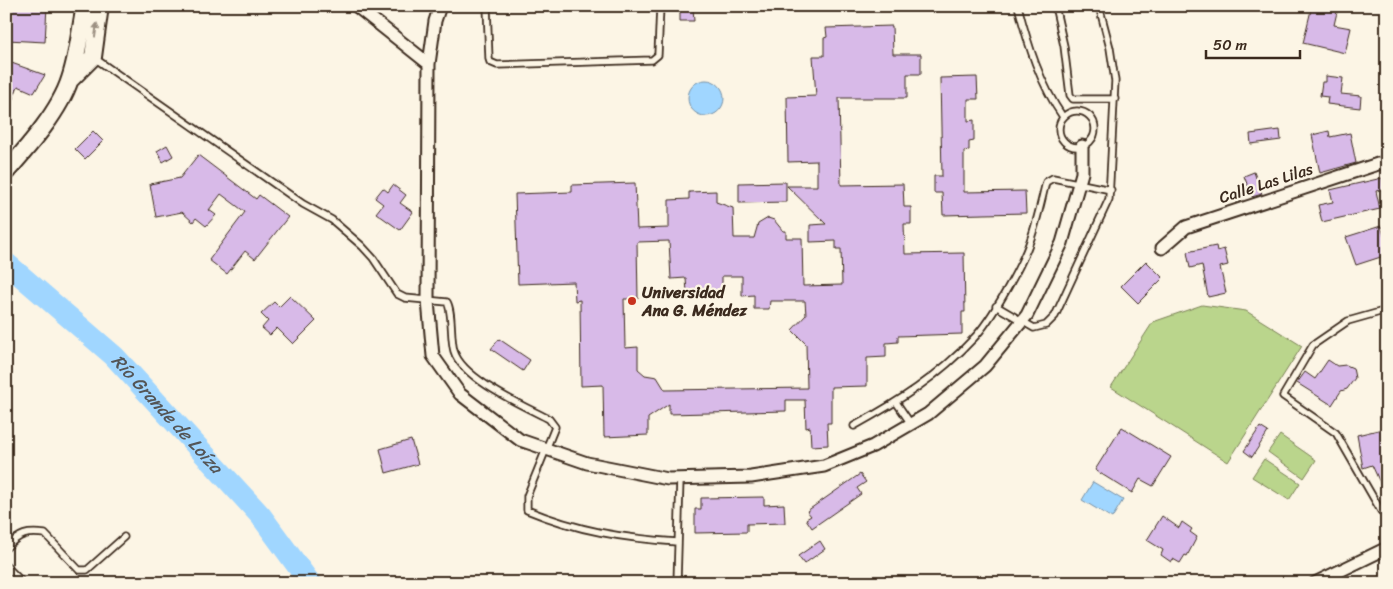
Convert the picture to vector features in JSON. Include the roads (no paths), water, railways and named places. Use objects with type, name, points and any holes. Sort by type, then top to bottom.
[{"type":"main road","points":[[6,172],[30,144],[60,100],[70,80],[85,6]]},
{"type":"main road","points":[[70,80],[93,57],[100,6]]},
{"type":"street","points":[[356,6],[429,64]]},
{"type":"street","points":[[440,6],[435,21],[429,64],[428,301],[433,356],[460,394],[520,440],[587,463],[668,479],[751,477],[824,466],[873,446],[928,414],[986,366],[1022,322],[1062,243],[1082,173],[1082,146]]},
{"type":"street","name":"Calle Las Lilas","points":[[1162,248],[1186,227],[1387,161]]},
{"type":"street","points":[[1315,583],[1387,548]]},
{"type":"lane","points":[[487,6],[489,59],[490,62],[496,65],[652,60],[658,55],[660,6]]},
{"type":"lane","points":[[1018,6],[1039,73],[1052,101],[1063,117]]},
{"type":"lane","points":[[1055,6],[1064,46],[1070,95],[1073,98],[1115,99]]},
{"type":"lane","points":[[996,306],[1022,322],[1038,329],[1055,316],[1079,268],[1109,199],[1115,99],[1110,48],[1100,6]]},
{"type":"lane","points":[[93,57],[303,204],[332,220],[372,258],[397,294],[405,298],[428,301],[445,300],[449,305],[450,332],[455,354],[476,378],[553,423],[554,432],[527,496],[526,510],[579,528],[624,538],[677,542]]},
{"type":"lane","points":[[1073,111],[1080,111],[1092,118],[1095,132],[1092,139],[1082,146],[1074,147],[1062,140],[1058,126],[1063,117],[1073,111]]},
{"type":"lane","points":[[854,426],[896,402],[953,360],[975,338],[996,306],[1030,242],[1046,182],[1053,178],[1111,190]]},
{"type":"lane","points":[[1387,310],[1348,321],[1313,344],[1283,396],[1336,433],[1381,511],[1387,508]]},
{"type":"lane","points":[[896,402],[911,424]]},
{"type":"lane","points":[[677,583],[680,479]]},
{"type":"lane","points":[[6,548],[13,540],[28,532],[46,534],[79,570],[87,570],[124,537]]},
{"type":"lane","points":[[6,566],[23,583]]},
{"type":"lane","points":[[10,583],[16,576]]},
{"type":"water","points":[[706,80],[719,85],[724,98],[719,111],[706,116],[693,111],[688,98],[693,85]]},
{"type":"water","points":[[1093,482],[1123,500],[1112,518],[1082,500]]},
{"type":"waterway","name":"Río Grande de Loíza","points":[[6,263],[114,356],[261,516],[310,583]]},
{"type":"place","name":"Universidad Ana G. Méndez","points":[[632,301]]}]
